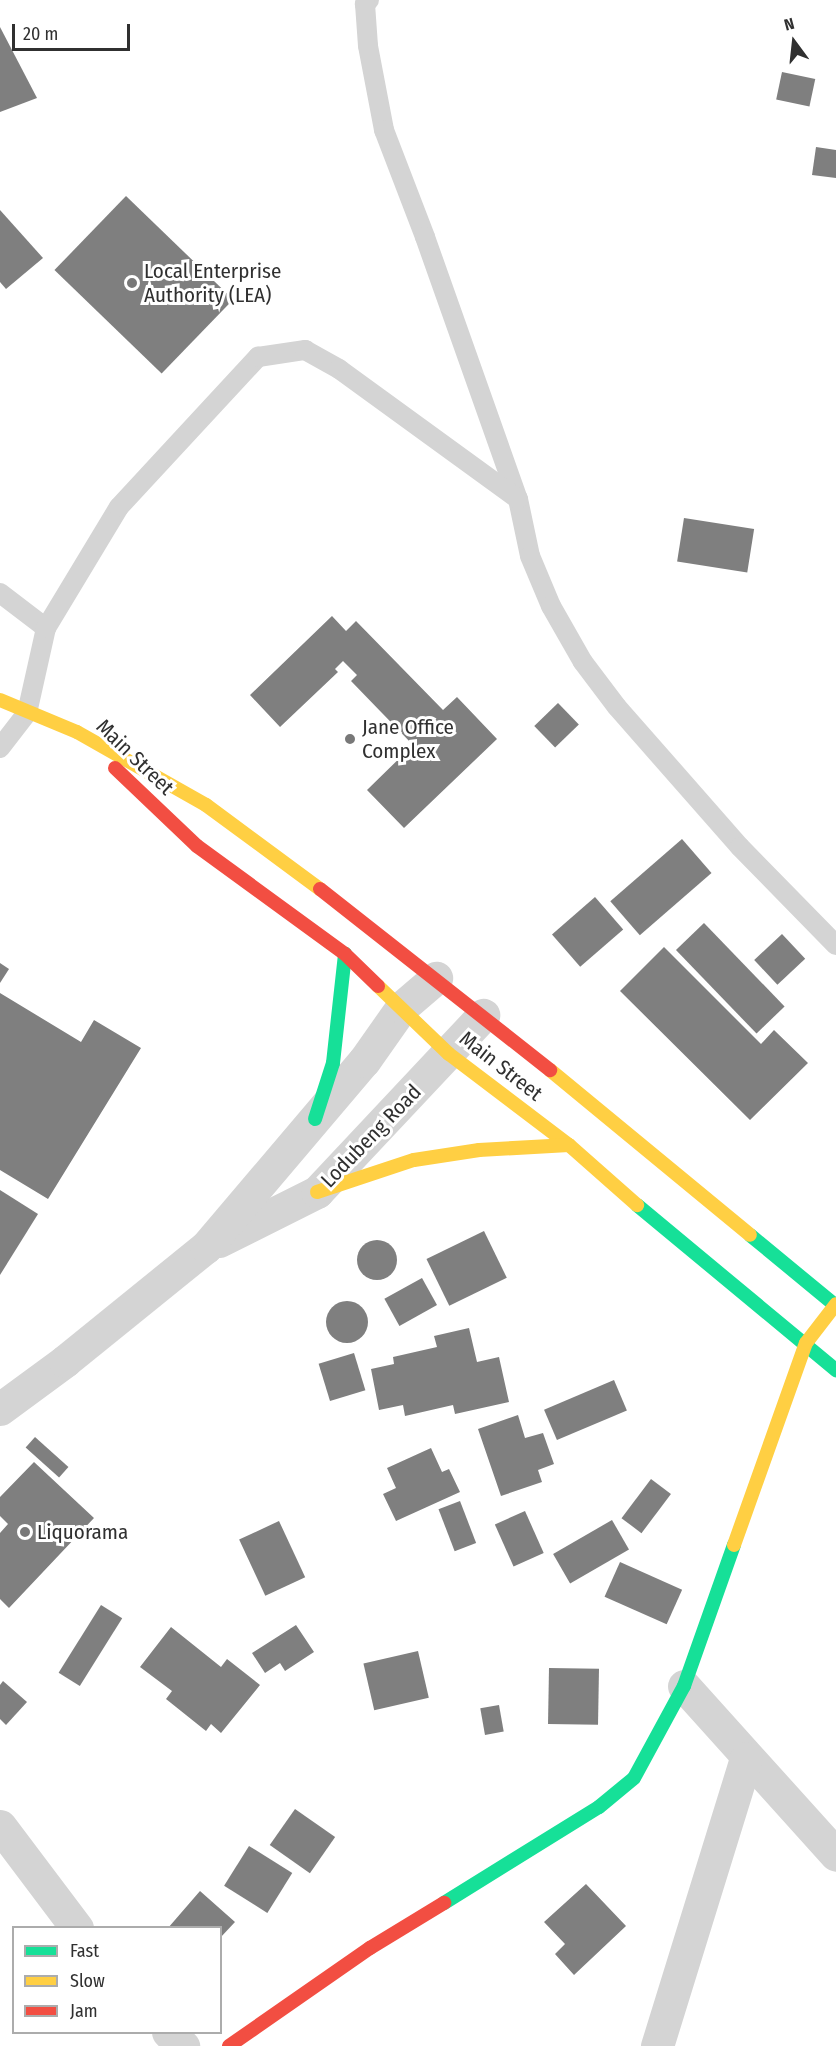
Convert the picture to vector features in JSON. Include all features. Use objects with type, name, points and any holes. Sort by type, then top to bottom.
[{"type":"main road","points":[[0,700],[77,732]]},
{"type":"main road","name":"Main Street","points":[[77,732],[197,846],[345,954],[449,1054],[569,1145],[639,1208],[836,1370]]},
{"type":"main road","name":"Main Street","points":[[77,732],[206,805],[436,978],[836,1305]]},
{"type":"main road","points":[[315,1119],[333,1063],[345,954]]},
{"type":"main road","points":[[317,1192],[414,1160],[479,1150],[569,1145]]},
{"type":"main road","points":[[229,2046],[370,1948],[599,1807],[622,1789],[642,1766],[684,1686],[806,1343],[836,1305]]},
{"type":"street","name":"Lodubeng Road","points":[[0,1409],[65,1361],[206,1247],[364,1061],[402,1007],[436,978]]},
{"type":"street","name":"Lodubeng Road","points":[[206,1247],[317,1192],[449,1054],[483,1015]]},
{"type":"street","points":[[684,1686],[836,1855]]},
{"type":"street","points":[[657,2046],[747,1758]]},
{"type":"street","points":[[0,1826],[75,1926]]},
{"type":"street","points":[[170,2034],[183,2046]]},
{"type":"lane","points":[[369,0],[365,4],[368,46],[384,130],[518,499],[530,556],[551,606],[584,662],[617,707],[740,847],[836,945]]},
{"type":"lane","points":[[0,748],[27,713],[46,628],[119,507],[258,357],[305,350],[339,369],[518,499]]},
{"type":"lane","points":[[0,593],[46,628]]},
{"type":"building","points":[[0,27],[37,98],[0,112]]},
{"type":"building","points":[[782,72],[815,79],[809,106],[776,99]]},
{"type":"building","points":[[816,147],[836,150],[836,178],[812,175]]},
{"type":"building","points":[[126,196],[233,300],[162,374],[54,270]]},
{"type":"building","points":[[0,210],[43,258],[6,289],[0,282]]},
{"type":"building","points":[[684,518],[754,529],[747,573],[677,561]]},
{"type":"building","points":[[332,616],[346,631],[356,621],[443,710],[457,697],[497,739],[404,828],[367,790],[413,745],[351,681],[357,675],[343,661],[335,669],[338,672],[280,727],[250,695]]},
{"type":"building","points":[[558,703],[579,725],[555,748],[534,726]]},
{"type":"building","points":[[682,839],[712,873],[640,935],[610,901]]},
{"type":"building","points":[[595,897],[623,929],[580,967],[552,934]]},
{"type":"building","points":[[704,923],[785,1006],[757,1034],[676,950]]},
{"type":"building","points":[[782,934],[805,959],[777,985],[754,960]]},
{"type":"building","points":[[664,947],[761,1044],[774,1030],[808,1063],[750,1120],[620,991]]},
{"type":"building","points":[[0,963],[9,969],[0,983]]},
{"type":"building","points":[[0,993],[81,1042],[94,1020],[141,1048],[48,1199],[0,1170]]},
{"type":"building","points":[[0,1190],[38,1214],[0,1275]]},
{"type":"building","points":[[484,1231],[507,1278],[449,1306],[426,1259]]},
{"type":"building","points":[[377,1240],[391,1246],[397,1260],[391,1274],[377,1280],[363,1274],[357,1260],[363,1246]]},
{"type":"building","points":[[422,1278],[437,1305],[399,1326],[384,1299]]},
{"type":"building","points":[[347,1301],[355,1302],[362,1307],[367,1314],[367,1330],[362,1337],[355,1342],[347,1343],[339,1342],[332,1337],[327,1330],[326,1322],[327,1314],[332,1307],[339,1302]]},
{"type":"building","points":[[469,1328],[477,1362],[499,1357],[509,1402],[455,1414],[453,1405],[405,1416],[403,1405],[379,1410],[371,1369],[394,1364],[393,1357],[437,1347],[434,1336]]},
{"type":"building","points":[[354,1353],[365,1390],[330,1401],[319,1364]]},
{"type":"building","points":[[614,1380],[627,1410],[557,1440],[544,1410]]},
{"type":"building","points":[[518,1415],[525,1438],[543,1433],[554,1464],[538,1470],[542,1482],[501,1496],[478,1429]]},
{"type":"building","points":[[35,1437],[68,1467],[59,1478],[26,1447]]},
{"type":"building","points":[[431,1448],[442,1472],[449,1469],[460,1492],[396,1521],[383,1494],[396,1488],[387,1468]]},
{"type":"building","points":[[34,1462],[94,1518],[9,1608],[0,1599],[0,1533],[8,1524],[0,1516],[0,1497]]},
{"type":"building","points":[[651,1479],[671,1494],[641,1533],[622,1518]]},
{"type":"building","points":[[460,1501],[476,1543],[455,1551],[439,1509]]},
{"type":"building","points":[[525,1511],[544,1553],[514,1566],[495,1524]]},
{"type":"building","points":[[612,1520],[629,1549],[570,1583],[553,1554]]},
{"type":"building","points":[[279,1521],[305,1577],[265,1596],[239,1540]]},
{"type":"building","points":[[620,1562],[682,1590],[667,1624],[605,1597]]},
{"type":"building","points":[[101,1605],[122,1618],[80,1686],[59,1673]]},
{"type":"building","points":[[296,1625],[314,1652],[285,1671],[280,1663],[265,1673],[252,1653]]},
{"type":"building","points":[[171,1627],[221,1667],[227,1659],[260,1685],[221,1733],[211,1724],[206,1731],[166,1699],[172,1691],[140,1667]]},
{"type":"building","points":[[418,1651],[429,1698],[374,1710],[363,1664]]},
{"type":"building","points":[[549,1668],[599,1669],[598,1725],[548,1724]]},
{"type":"building","points":[[3,1681],[27,1702],[6,1725],[0,1719],[0,1685]]},
{"type":"building","points":[[499,1705],[504,1732],[485,1735],[480,1708]]},
{"type":"building","points":[[295,1809],[335,1837],[310,1873],[270,1845]]},
{"type":"building","points":[[249,1846],[292,1873],[267,1913],[224,1886]]},
{"type":"building","points":[[586,1884],[626,1926],[574,1975],[555,1954],[565,1944],[544,1922]]},
{"type":"building","points":[[200,1891],[235,1922],[222,1936],[222,1926],[170,1926]]},
{"type":"traffic: fast","points":[[315,1119],[333,1063],[345,954]]},
{"type":"traffic: fast","points":[[637,1205],[836,1370]]},
{"type":"traffic: fast","points":[[750,1235],[836,1306]]},
{"type":"traffic: fast","points":[[444,1903],[599,1807],[634,1778],[684,1686],[734,1545]]},
{"type":"traffic: slow","points":[[0,700],[77,732],[206,805],[320,889]]},
{"type":"traffic: slow","points":[[378,986],[449,1054],[569,1145],[637,1205]]},
{"type":"traffic: slow","points":[[550,1070],[750,1235]]},
{"type":"traffic: slow","points":[[317,1192],[414,1160],[479,1150],[569,1145]]},
{"type":"traffic: slow","points":[[734,1545],[806,1343],[836,1304]]},
{"type":"traffic: jam","points":[[115,768],[197,846],[345,954],[378,986]]},
{"type":"traffic: jam","points":[[320,889],[550,1070]]},
{"type":"traffic: jam","points":[[229,2046],[370,1948],[444,1903]]},
{"type":"place","name":"Local Enterprise Authority (LEA)","points":[[132,283]]},
{"type":"place","name":"Jane Office Complex","points":[[350,739]]},
{"type":"place","name":"Liquorama","points":[[25,1532]]}]
